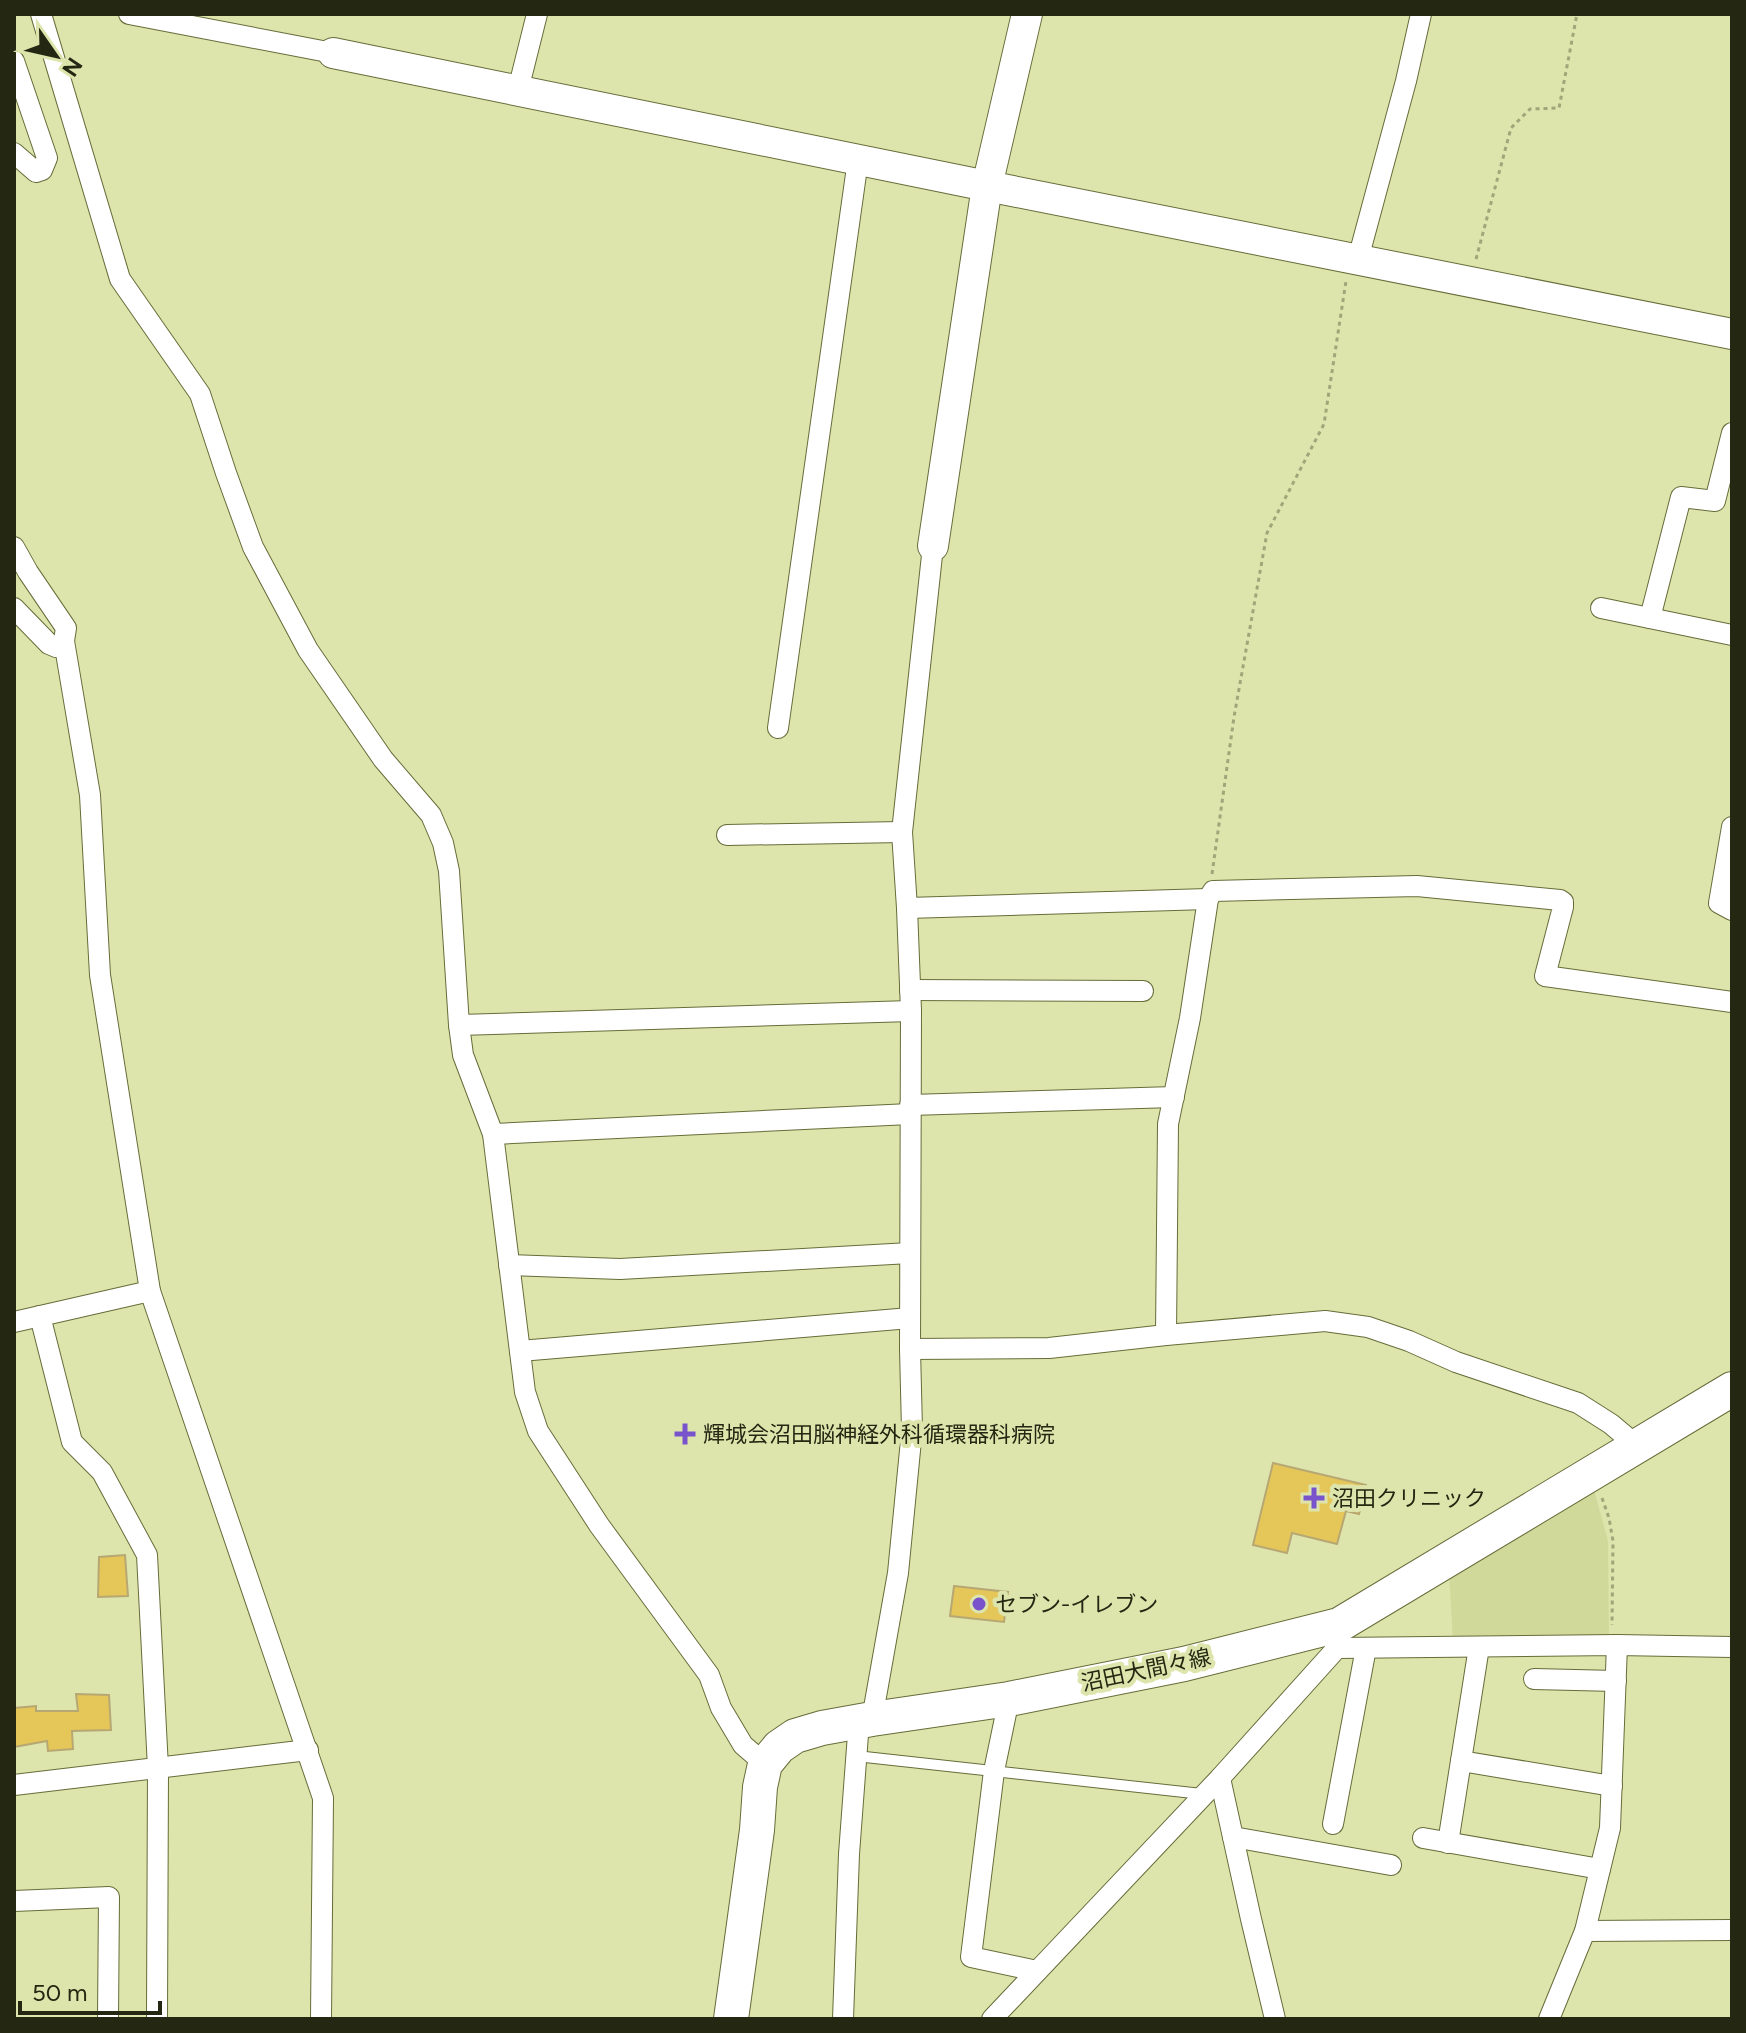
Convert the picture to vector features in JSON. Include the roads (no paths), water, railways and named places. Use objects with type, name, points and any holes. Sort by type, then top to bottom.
[{"type":"main road","name":"沼田大間々線","points":[[765,1764],[779,1747],[795,1736],[822,1728],[1009,1699],[1338,1636],[1732,1389]]},
{"type":"main road","points":[[731,2019],[765,1764]]},
{"type":"street","points":[[41,14],[120,279],[200,394],[253,547],[308,650],[383,759],[431,815],[443,843],[449,871],[463,1055],[493,1134],[525,1392],[538,1431],[599,1525],[709,1675],[721,1708],[743,1745],[765,1764]]},
{"type":"street","points":[[129,14],[1732,334]]},
{"type":"street","points":[[518,90],[537,14]]},
{"type":"street","points":[[843,2019],[856,1756],[898,1573],[912,1430],[911,1011],[902,832],[933,546],[987,186],[1027,14]]},
{"type":"street","points":[[1354,258],[1406,81],[1421,14]]},
{"type":"street","points":[[14,61],[47,158],[42,170],[36,172],[14,153]]},
{"type":"street","points":[[778,728],[858,160]]},
{"type":"street","points":[[1650,618],[1681,497],[1715,501],[1732,433]]},
{"type":"street","points":[[14,547],[66,628],[64,641],[90,795],[100,975],[150,1291],[323,1798],[321,2019]]},
{"type":"street","points":[[14,608],[49,644],[56,647],[64,641]]},
{"type":"street","points":[[1601,608],[1732,635]]},
{"type":"street","points":[[1732,827],[1719,903],[1732,910]]},
{"type":"street","points":[[727,835],[902,832]]},
{"type":"street","points":[[1166,1335],[1168,1124],[1190,1018],[1208,899],[1213,891],[1417,886],[1560,900],[1563,907],[1545,976],[1732,1002]]},
{"type":"street","points":[[907,908],[1208,899]]},
{"type":"street","points":[[910,990],[1143,991]]},
{"type":"street","points":[[459,1025],[911,1011]]},
{"type":"street","points":[[493,1134],[1174,1097]]},
{"type":"street","points":[[509,1265],[620,1269],[910,1253]]},
{"type":"street","points":[[14,1322],[150,1291]]},
{"type":"street","points":[[40,1316],[72,1442],[102,1472],[147,1555],[158,1768],[157,2019]]},
{"type":"street","points":[[520,1351],[910,1318]]},
{"type":"street","points":[[910,1349],[1049,1348],[1325,1321],[1368,1327],[1456,1362],[1578,1403],[1611,1424],[1637,1446]]},
{"type":"street","points":[[992,2019],[1220,1778],[1338,1636],[1366,1648],[1732,1647]]},
{"type":"street","points":[[1549,2019],[1585,1931],[1610,1828],[1615,1645]]},
{"type":"street","points":[[1448,1843],[1479,1647]]},
{"type":"street","points":[[1333,1824],[1366,1648]]},
{"type":"street","points":[[1534,1679],[1616,1681]]},
{"type":"street","points":[[1009,1699],[994,1771],[971,1957],[1037,1971]]},
{"type":"street","points":[[14,1785],[308,1750]]},
{"type":"street","points":[[1461,1761],[1612,1786]]},
{"type":"street","points":[[1220,1778],[1275,2019]]},
{"type":"street","points":[[1233,1837],[1391,1865]]},
{"type":"street","points":[[1423,1838],[1600,1869]]},
{"type":"street","points":[[14,1901],[109,1897],[108,2019]]},
{"type":"street","points":[[1585,1931],[1732,1930]]},
{"type":"lane","points":[[856,1756],[1204,1794]]},
{"type":"place","name":"輝城会沼田脳神経外科循環器科病院","points":[[685,1434]]},
{"type":"place","name":"沼田クリニック","points":[[1314,1498]]},
{"type":"place","name":"セブン-イレブン","points":[[979,1604]]}]
